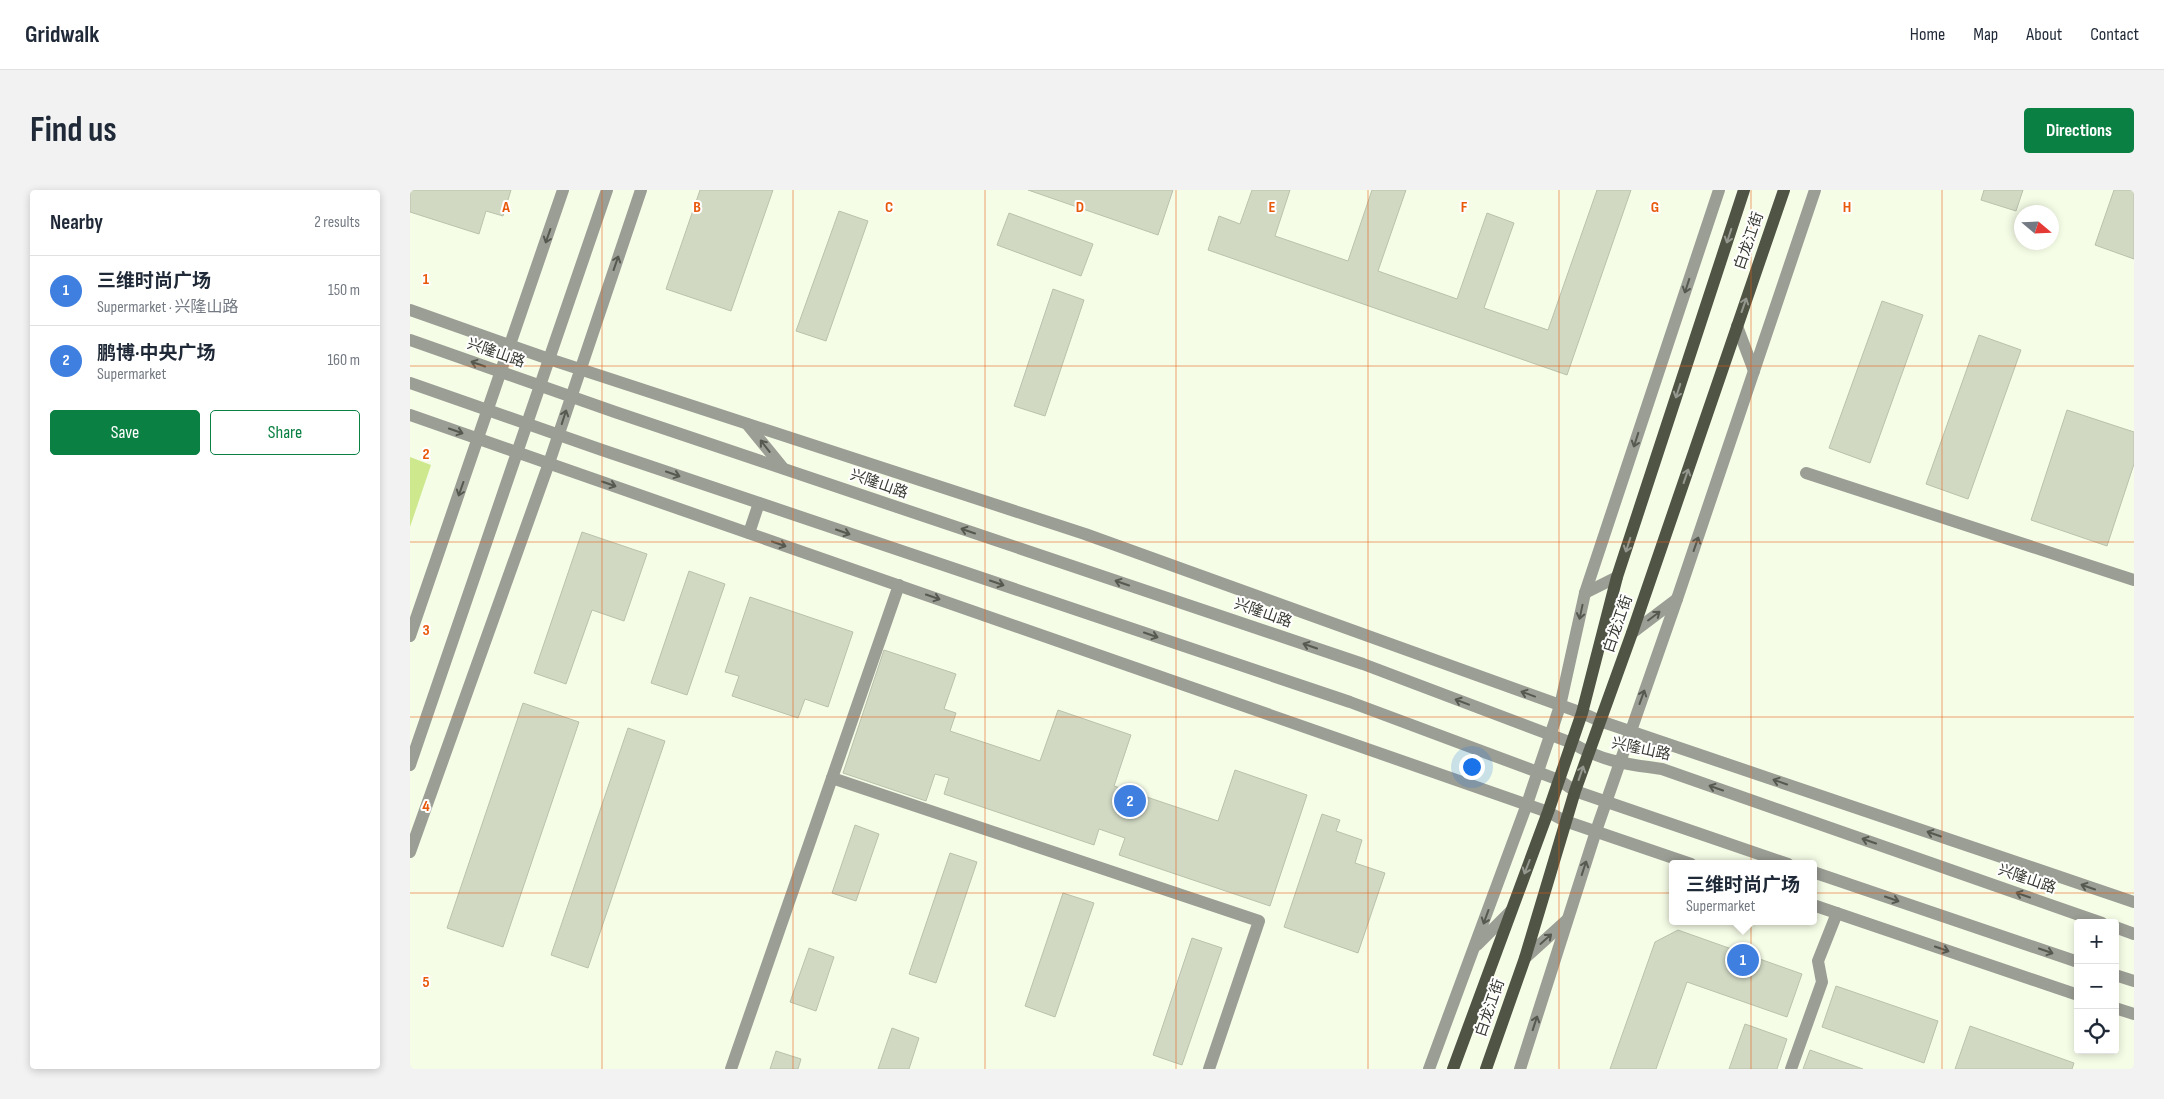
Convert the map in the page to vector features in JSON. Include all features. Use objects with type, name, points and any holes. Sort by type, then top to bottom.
[{"type":"main road","name":"白龙江街","points":[[1453,1069],[1548,812],[1582,713],[1617,577],[1744,190]]},
{"type":"main road","name":"白龙江街","points":[[1486,1069],[1525,958],[1575,791],[1632,633],[1784,190]]},
{"type":"street","points":[[410,636],[563,190]]},
{"type":"street","points":[[410,765],[607,190]]},
{"type":"street","points":[[410,852],[414,827],[549,463],[641,190]]},
{"type":"street","points":[[1429,1069],[1527,804],[1560,706],[1585,593],[1719,190]]},
{"type":"street","points":[[1520,1069],[1606,802],[1677,599],[1815,190]]},
{"type":"street","points":[[410,310],[580,369],[1084,534],[1600,721],[2134,902]]},
{"type":"street","points":[[1737,326],[1754,371]]},
{"type":"street","name":"兴隆山路","points":[[410,340],[540,386],[1363,664],[1572,743],[1588,753],[1619,764],[1662,769],[2091,919]]},
{"type":"street","points":[[410,383],[558,435],[1350,702],[1559,780],[1575,791],[1776,860]]},
{"type":"street","points":[[410,415],[1527,804],[1565,821],[1679,860]]},
{"type":"street","points":[[747,424],[783,468]]},
{"type":"street","points":[[1806,472],[2134,580]]},
{"type":"street","points":[[749,533],[759,503]]},
{"type":"street","points":[[1585,593],[1617,577]]},
{"type":"street","points":[[732,1069],[899,585]]},
{"type":"street","points":[[1632,633],[1677,599]]},
{"type":"street","points":[[832,778],[1259,921],[1209,1069]]},
{"type":"street","points":[[1817,873],[2074,961]]},
{"type":"street","points":[[1817,906],[2074,994]]},
{"type":"street","points":[[1474,950],[1511,912]]},
{"type":"street","points":[[1791,1069],[1822,982],[1818,961],[1836,913]]},
{"type":"street","points":[[1525,958],[1568,920]]},
{"type":"street","points":[[2119,929],[2134,934]]},
{"type":"street","points":[[2119,976],[2134,981]]},
{"type":"street","points":[[2118,1009],[2134,1014]]},
{"type":"green space","points":[[410,457],[431,465],[410,527]]},
{"type":"building","points":[[410,190],[511,190],[503,216],[486,211],[479,234],[410,212]]},
{"type":"building","points":[[700,190],[773,190],[731,311],[666,289]]},
{"type":"building","points":[[1028,190],[1173,190],[1158,235]]},
{"type":"building","points":[[1252,190],[1290,190],[1275,236],[1348,261],[1372,190],[1406,190],[1378,271],[1457,299],[1487,213],[1514,223],[1484,308],[1548,330],[1597,190],[1631,190],[1567,375],[1208,250],[1219,216],[1240,224]]},
{"type":"building","points":[[1984,190],[2023,190],[2018,205],[2014,205],[2014,210],[1981,200]]},
{"type":"building","points":[[2114,190],[2134,190],[2134,259],[2095,245]]},
{"type":"building","points":[[839,211],[868,221],[826,341],[796,331]]},
{"type":"building","points":[[1009,213],[1093,244],[1081,276],[997,245]]},
{"type":"building","points":[[1053,289],[1084,300],[1045,416],[1014,406]]},
{"type":"building","points":[[1882,301],[1923,315],[1870,463],[1829,448]]},
{"type":"building","points":[[1979,335],[2021,350],[1968,499],[1926,484]]},
{"type":"building","points":[[2067,410],[2134,432],[2134,464],[2107,546],[2031,520]]},
{"type":"building","points":[[582,532],[647,554],[624,621],[592,610],[566,684],[534,673]]},
{"type":"building","points":[[689,571],[725,584],[687,695],[651,683]]},
{"type":"building","points":[[750,597],[853,632],[828,707],[805,699],[798,718],[732,696],[739,676],[725,672]]},
{"type":"building","points":[[884,650],[956,674],[944,709],[956,713],[950,731],[1040,761],[1058,710],[1131,735],[1114,786],[1218,821],[1235,770],[1307,795],[1270,906],[1119,855],[1125,838],[1099,829],[1094,845],[944,794],[949,778],[935,774],[926,801],[843,773]]},
{"type":"building","points":[[523,703],[579,722],[503,947],[447,928]]},
{"type":"building","points":[[628,728],[665,741],[588,968],[551,955]]},
{"type":"building","points":[[1322,814],[1340,820],[1336,831],[1362,840],[1355,863],[1385,873],[1358,953],[1284,927]]},
{"type":"building","points":[[855,825],[879,834],[856,901],[832,893]]},
{"type":"building","points":[[950,853],[977,862],[936,983],[909,974]]},
{"type":"building","points":[[1063,893],[1094,903],[1055,1017],[1025,1006]]},
{"type":"building","points":[[1678,930],[1802,974],[1787,1017],[1687,982],[1656,1069],[1610,1069],[1655,942]]},
{"type":"building","points":[[1192,938],[1222,948],[1182,1065],[1153,1055]]},
{"type":"building","points":[[809,948],[834,957],[816,1011],[790,1002]]},
{"type":"building","points":[[1836,986],[1938,1021],[1924,1063],[1822,1027]]},
{"type":"building","points":[[1745,1024],[1787,1039],[1777,1069],[1729,1069]]},
{"type":"building","points":[[1970,1026],[2074,1063],[2072,1069],[1955,1069]]},
{"type":"building","points":[[892,1028],[919,1038],[909,1069],[878,1069]]},
{"type":"building","points":[[1810,1050],[1863,1069],[1803,1069]]},
{"type":"building","points":[[776,1051],[801,1059],[798,1069],[770,1069]]},
{"type":"place","name":"鹏博·中央广场","points":[[1130,801]]},
{"type":"place","name":"三维时尚广场","points":[[1743,960]]}]
